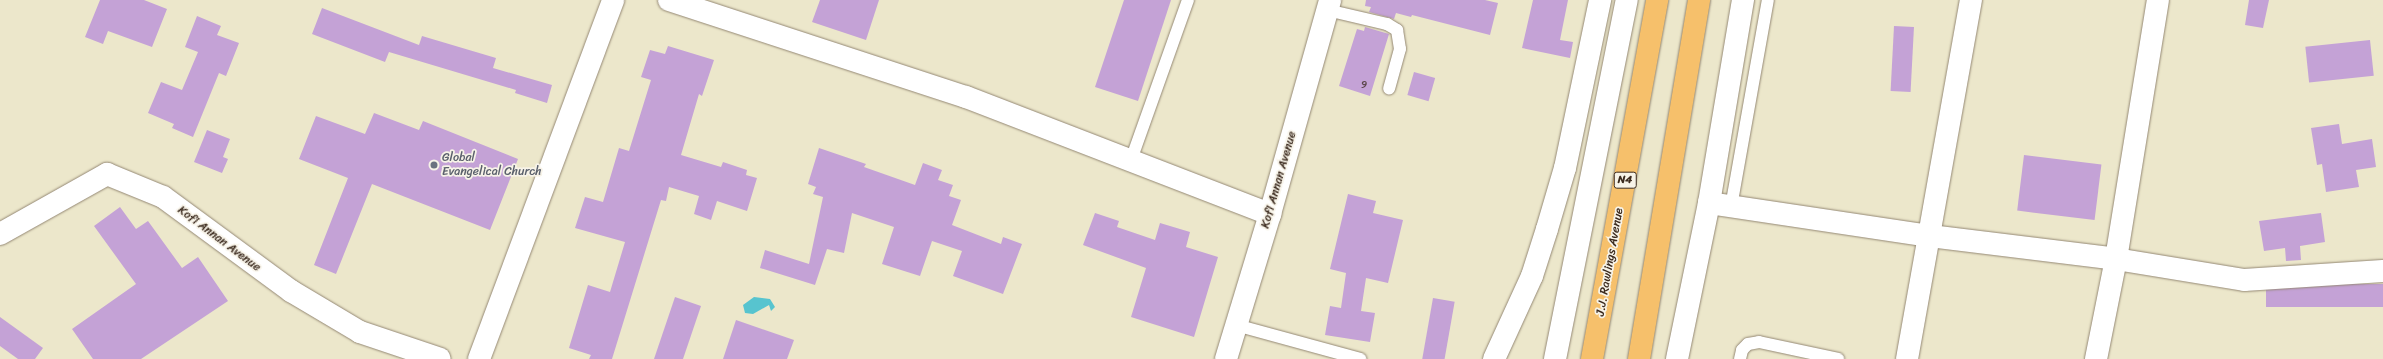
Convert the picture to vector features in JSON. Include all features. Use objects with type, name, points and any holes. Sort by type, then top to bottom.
[{"type":"highway","name":"J.J. Rawlings Avenue","points":[[1592,359],[1657,0]]},
{"type":"highway","points":[[1639,359],[1699,0]]},
{"type":"street","points":[[479,359],[613,0]]},
{"type":"street","points":[[669,0],[966,97],[1270,214]]},
{"type":"street","points":[[1494,359],[1532,276],[1547,229],[1564,168],[1600,0]]},
{"type":"street","points":[[1556,359],[1627,0]]},
{"type":"street","points":[[1677,359],[1709,203],[1743,0]]},
{"type":"street","points":[[1907,359],[1971,0]]},
{"type":"street","points":[[2096,359],[2116,259],[2158,0]]},
{"type":"street","name":"Kofi Annan Avenue","points":[[1226,359],[1270,214],[1328,5]]},
{"type":"street","name":"Kofi Annan Avenue","points":[[0,234],[107,174],[163,197],[291,292],[360,332],[440,359]]},
{"type":"street","points":[[1709,203],[1930,236],[2116,259],[2244,280],[2383,271]]},
{"type":"lane","points":[[1131,160],[1188,0]]},
{"type":"lane","points":[[1732,207],[1768,0]]},
{"type":"lane","points":[[1328,5],[1387,24],[1397,30],[1400,35],[1400,49],[1389,89]]},
{"type":"lane","points":[[1236,325],[1360,359]]},
{"type":"lane","points":[[1740,359],[1742,350],[1748,344],[1758,342],[1832,358]]},
{"type":"water","points":[[754,297],[770,299],[775,307],[771,311],[769,305],[753,314],[745,313],[743,305]]},
{"type":"building","points":[[100,0],[144,0],[167,9],[152,47],[108,31],[103,44],[85,37]]},
{"type":"building","points":[[820,0],[879,0],[866,40],[812,22]]},
{"type":"building","points":[[1124,0],[1171,0],[1138,101],[1095,87]]},
{"type":"building","points":[[1366,0],[1485,0],[1498,3],[1490,35],[1412,15],[1411,17],[1396,13],[1394,19],[1369,12],[1371,7],[1365,6]]},
{"type":"building","points":[[1533,0],[1568,0],[1560,40],[1573,42],[1570,58],[1522,48]]},
{"type":"building","points":[[2249,0],[2269,0],[2263,28],[2245,25]]},
{"type":"building","points":[[322,8],[419,45],[422,36],[496,58],[493,68],[552,85],[547,103],[515,93],[516,90],[389,52],[385,62],[312,34]]},
{"type":"building","points":[[197,16],[221,26],[217,35],[239,43],[226,76],[219,73],[193,137],[172,128],[174,124],[148,113],[161,82],[182,90],[198,52],[185,47]]},
{"type":"building","points":[[1894,26],[1914,27],[1911,92],[1891,91]]},
{"type":"building","points":[[1365,27],[1389,34],[1370,96],[1339,86],[1357,29],[1364,31]]},
{"type":"building","points":[[2370,40],[2374,76],[2309,83],[2305,47]]},
{"type":"building","points":[[668,46],[714,60],[702,96],[699,94],[681,155],[721,167],[723,162],[747,170],[746,175],[757,178],[747,211],[717,201],[711,220],[694,214],[699,196],[669,187],[666,201],[661,200],[612,359],[589,359],[591,355],[569,348],[588,285],[610,292],[625,242],[575,228],[585,197],[603,202],[619,148],[629,151],[651,80],[641,77],[650,50],[665,54]]},
{"type":"building","points":[[1414,72],[1435,78],[1429,101],[1407,95]]},
{"type":"building","name":"Global Evangelical Church","points":[[374,113],[419,130],[423,121],[518,159],[490,230],[372,184],[336,274],[314,265],[348,178],[299,159],[316,116],[365,134]]},
{"type":"building","points":[[2339,124],[2342,144],[2372,139],[2376,167],[2356,170],[2359,187],[2326,192],[2322,164],[2317,165],[2311,128]]},
{"type":"building","points":[[207,130],[230,139],[223,157],[228,159],[222,173],[194,162]]},
{"type":"building","points":[[819,148],[866,164],[864,167],[915,185],[923,163],[942,170],[938,180],[953,185],[949,196],[961,200],[952,225],[1001,244],[1003,237],[1022,244],[1003,294],[953,276],[962,251],[932,241],[920,276],[882,264],[894,227],[852,213],[844,253],[827,249],[815,285],[760,268],[765,250],[809,264],[823,197],[813,194],[816,187],[808,184]]},
{"type":"building","points":[[2024,155],[2101,165],[2095,220],[2017,211]]},
{"type":"building","points":[[1348,194],[1376,201],[1373,213],[1403,220],[1388,283],[1366,278],[1361,311],[1375,313],[1370,342],[1325,335],[1330,306],[1341,308],[1346,273],[1330,269]]},
{"type":"building","points":[[120,207],[136,229],[148,221],[182,268],[198,257],[228,301],[141,359],[93,359],[72,329],[136,284],[94,226]]},
{"type":"building","points":[[1095,213],[1119,221],[1117,227],[1155,240],[1160,223],[1190,232],[1186,247],[1218,257],[1194,337],[1131,317],[1146,268],[1083,245]]},
{"type":"building","points":[[2321,213],[2325,242],[2300,246],[2301,260],[2286,261],[2285,248],[2264,251],[2259,221]]},
{"type":"building","points":[[2266,284],[2383,284],[2383,307],[2266,307]]},
{"type":"building","points":[[675,297],[701,306],[683,359],[654,359]]},
{"type":"building","points":[[1433,298],[1455,302],[1445,359],[1422,359]]},
{"type":"building","points":[[0,317],[43,348],[35,359],[18,359],[0,346]]},
{"type":"building","points":[[736,320],[794,340],[787,359],[723,359]]},
{"type":"place","name":"Global Evangelical Church","points":[[434,165]]}]
